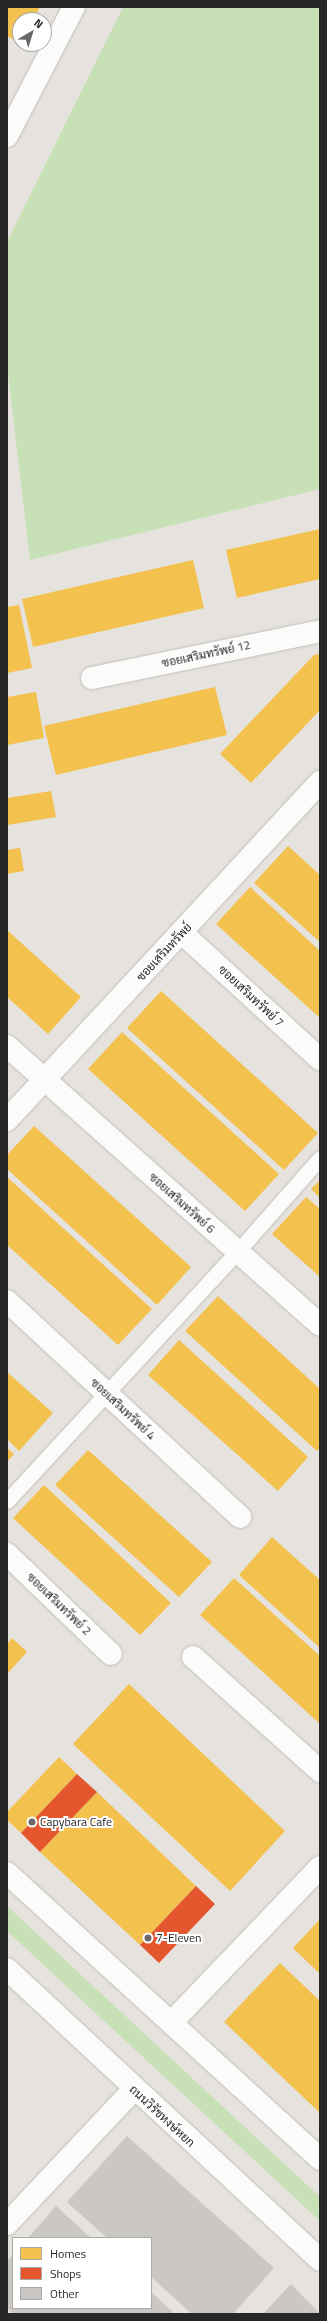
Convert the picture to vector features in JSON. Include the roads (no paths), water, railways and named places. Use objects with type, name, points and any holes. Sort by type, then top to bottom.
[{"type":"street","points":[[7,136],[74,7]]},
{"type":"street","name":"ซอยเสริมทรัพย์ 12","points":[[92,678],[320,631]]},
{"type":"street","name":"ซอยเสริมทรัพย์","points":[[7,1120],[318,789]]},
{"type":"street","name":"ซอยเสริมทรัพย์ 7","points":[[182,933],[320,1059]]},
{"type":"street","name":"ซอยเสริมทรัพย์ 6","points":[[7,1046],[320,1325]]},
{"type":"street","name":"ซอยเสริมทรัพย์ 4","points":[[7,1301],[240,1517]]},
{"type":"street","name":"ซอยเสริมทรัพย์ 2","points":[[7,1554],[111,1654]]},
{"type":"street","points":[[193,1658],[320,1771]]},
{"type":"street","points":[[172,2022],[320,1866]]},
{"type":"street","points":[[7,1873],[172,2022],[320,2159]]},
{"type":"street","name":"ถนนวิรัชหงษ์หยก","points":[[7,1969],[134,2090],[320,2260]]},
{"type":"street","points":[[7,2224],[134,2090]]},
{"type":"lane","points":[[7,1501],[237,1252],[320,1158]]},
{"type":"place","name":"Capybara Cafe","points":[[32,1822]]},
{"type":"place","name":"7-Eleven","points":[[148,1938]]}]
